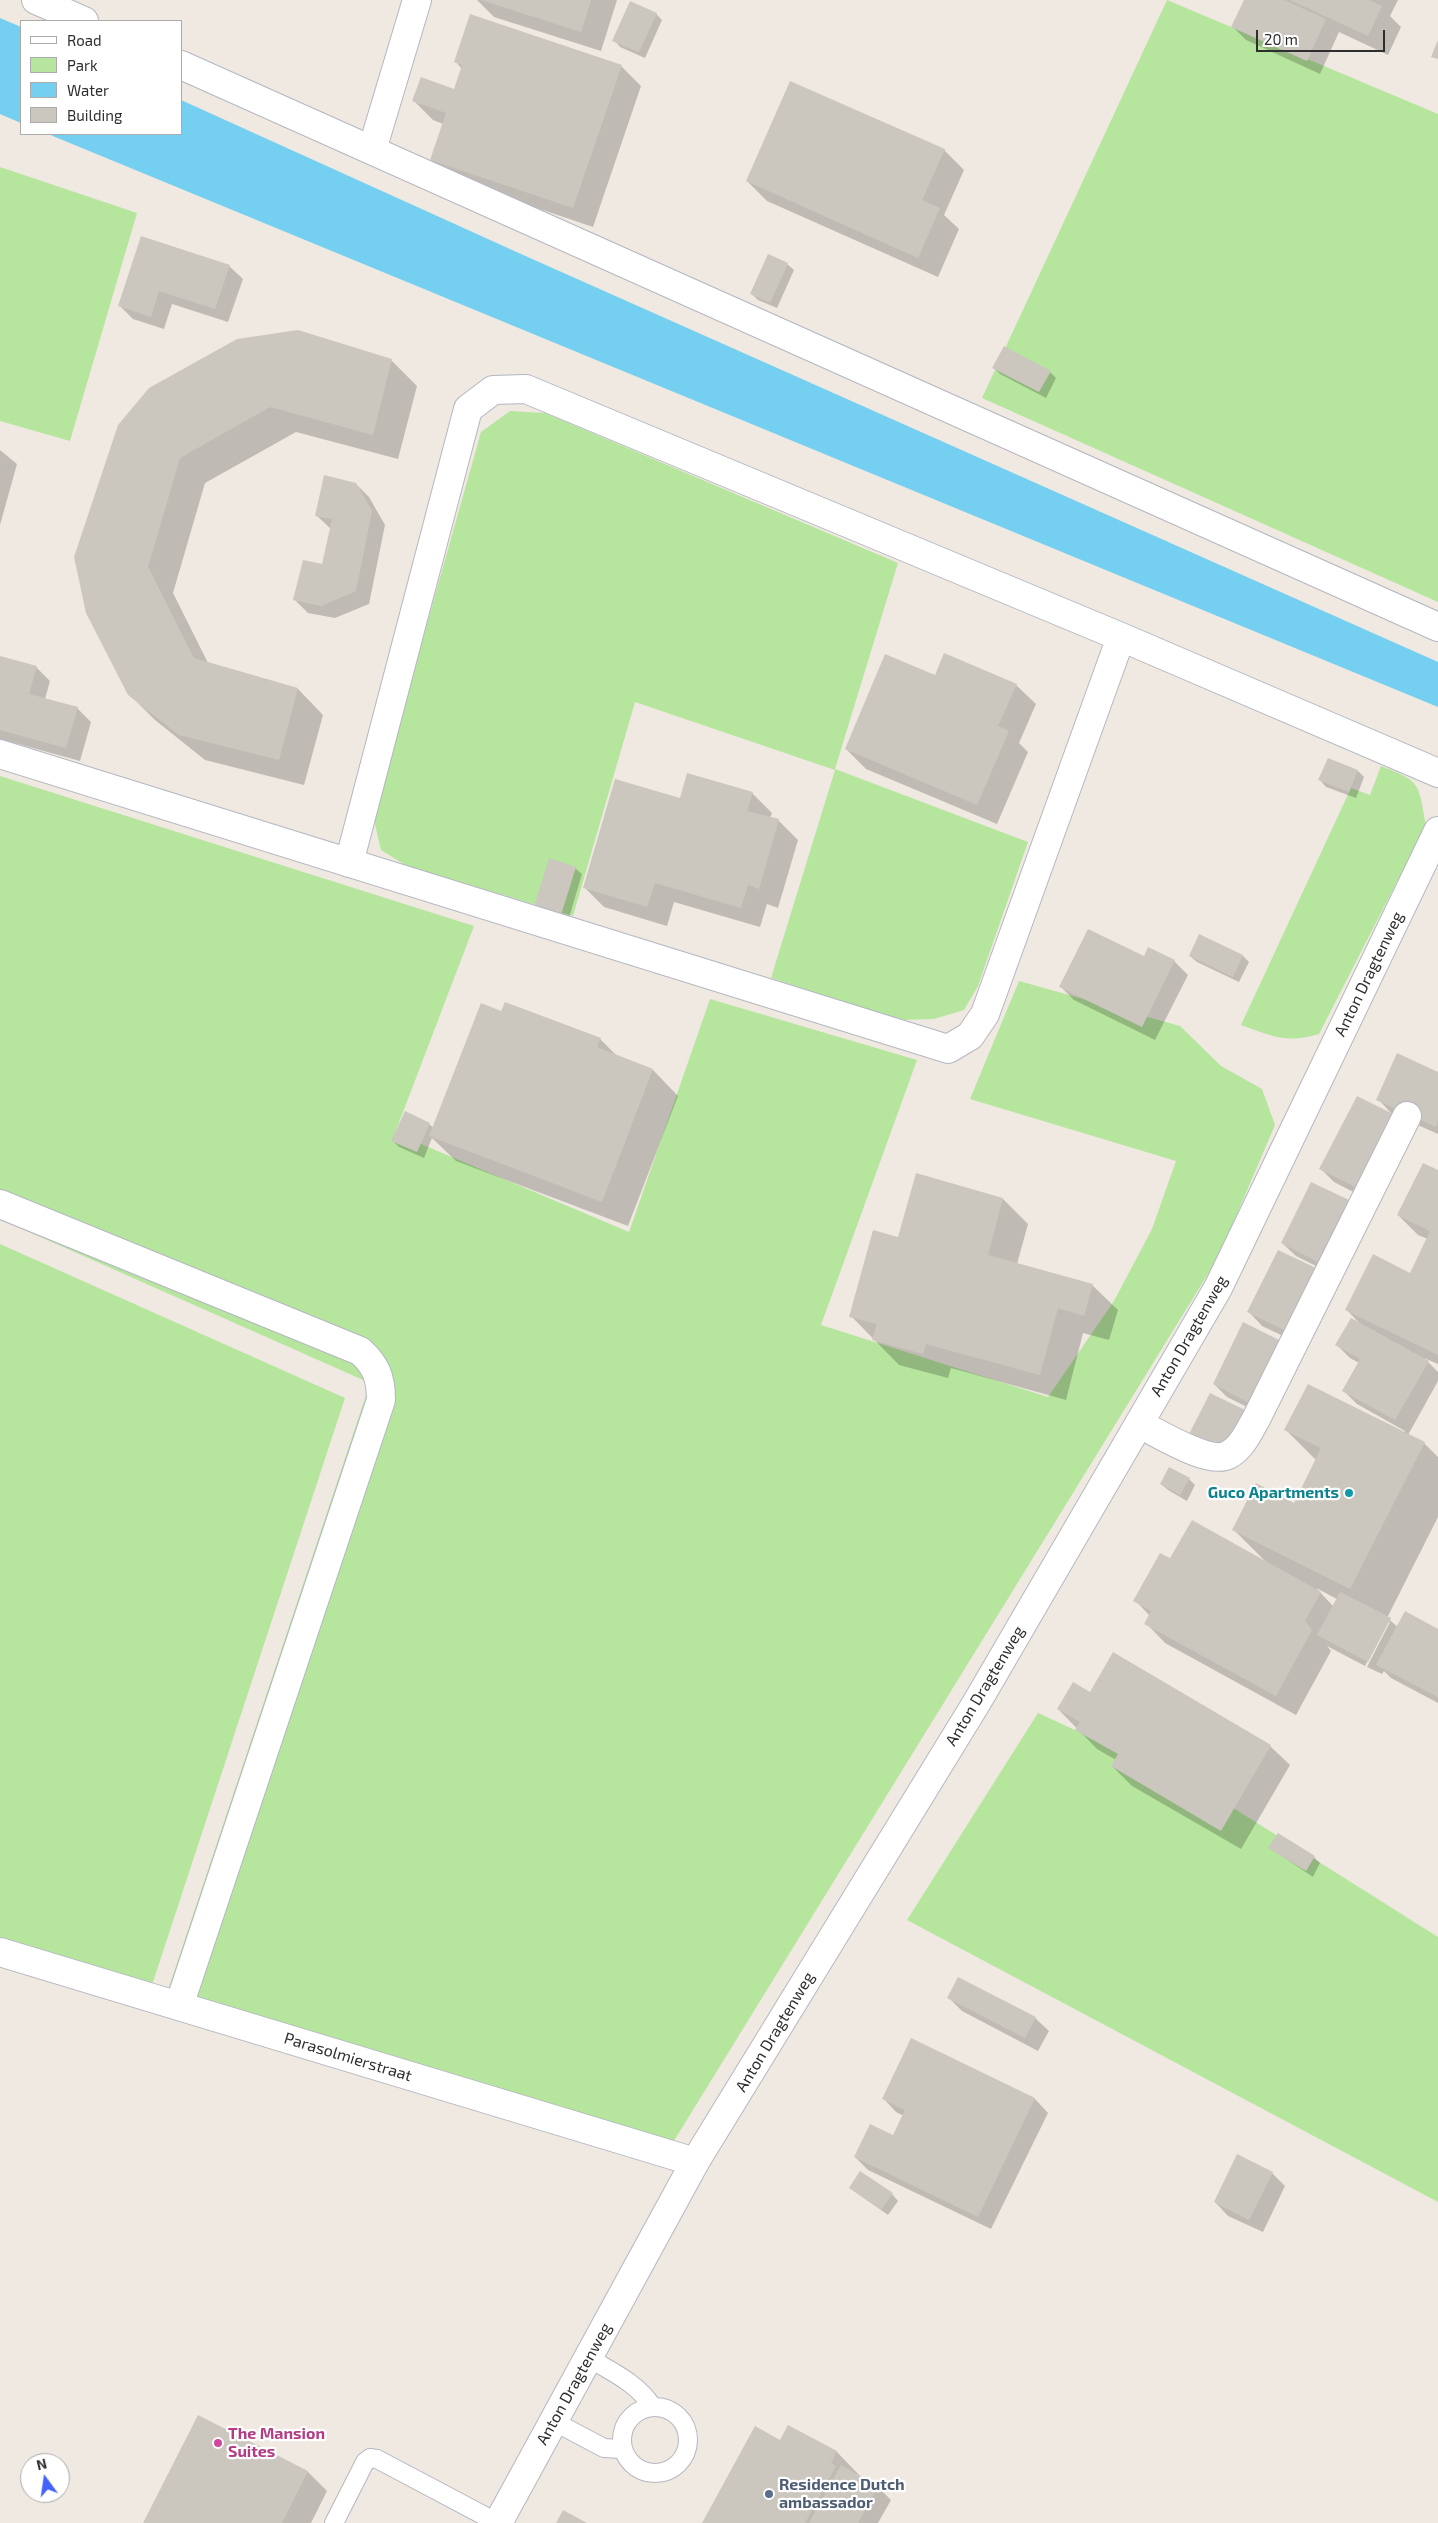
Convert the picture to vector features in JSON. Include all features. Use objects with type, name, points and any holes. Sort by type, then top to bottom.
[{"type":"street","points":[[372,150],[417,0]]},
{"type":"street","points":[[46,2],[82,20]]},
{"type":"street","points":[[182,65],[1438,627]]},
{"type":"street","points":[[349,864],[468,409],[493,390],[526,389],[1121,637],[1438,773]]},
{"type":"street","points":[[0,754],[948,1049],[970,1036],[986,1014],[1121,637]]},
{"type":"street","name":"Anton Dragtenweg","points":[[498,2523],[695,2162],[977,1702],[1218,1288],[1438,831]]},
{"type":"street","points":[[1139,1424],[1196,1452],[1218,1458],[1229,1454],[1241,1444],[1261,1410],[1407,1116]]},
{"type":"street","points":[[0,1204],[360,1351],[370,1360],[381,1382],[381,1400],[179,2006]]},
{"type":"street","name":"Parasolmierstraat","points":[[0,1952],[695,2162]]},
{"type":"lane","points":[[588,2358],[635,2386],[644,2393],[652,2406]]},
{"type":"lane","points":[[652,2406],[667,2408],[679,2416],[687,2430],[688,2444],[682,2458],[672,2468],[658,2473],[642,2471],[630,2463],[622,2449],[622,2435],[627,2421],[638,2410],[652,2406]]},
{"type":"lane","points":[[553,2421],[604,2448],[622,2449]]},
{"type":"lane","points":[[334,2523],[365,2462],[370,2458],[377,2459],[498,2523]]},
{"type":"green space","points":[[1167,0],[1438,114],[1438,602],[982,398]]},
{"type":"green space","points":[[0,167],[137,213],[70,441],[0,421]]},
{"type":"green space","points":[[510,411],[545,413],[898,563],[835,769],[1028,842],[978,986],[964,1010],[934,1019],[899,1020],[771,978],[835,770],[635,702],[573,916],[407,866],[381,850],[373,816],[481,432]]},
{"type":"green space","points":[[1381,766],[1404,776],[1416,786],[1426,825],[1319,1034],[1297,1038],[1279,1037],[1241,1025],[1351,788],[1370,795]]},
{"type":"green space","points":[[0,776],[474,926],[395,1133],[629,1232],[710,999],[917,1060],[821,1325],[1048,1397],[1114,1301],[1152,1229],[1176,1161],[970,1099],[1019,981],[1180,1026],[1221,1066],[1262,1089],[1275,1125],[1219,1256],[672,2144],[167,1993],[370,1383],[0,1219]]},
{"type":"green space","points":[[0,1244],[345,1398],[151,1988],[0,1942]]},
{"type":"green space","points":[[1038,1713],[1125,1753],[1227,1804],[1438,1937],[1438,2202],[907,1920]]},
{"type":"water","points":[[0,18],[20,27],[20,123],[0,114]]},
{"type":"water","points":[[182,100],[521,254],[1438,662],[1438,707],[50,135],[182,135]]},
{"type":"building","points":[[481,0],[591,0],[581,32]]},
{"type":"building","points":[[1244,0],[1284,0],[1326,19],[1307,61],[1231,27]]},
{"type":"building","points":[[1290,0],[1369,0],[1382,6],[1368,36]]},
{"type":"building","points":[[630,1],[657,13],[639,52],[612,41]]},
{"type":"building","points":[[470,14],[622,65],[573,208],[430,160],[446,113],[412,101],[421,77],[454,89],[462,65],[454,62]]},
{"type":"building","points":[[1438,40],[1438,59],[1431,57]]},
{"type":"building","points":[[790,81],[945,149],[922,200],[940,208],[918,258],[746,181]]},
{"type":"building","points":[[141,236],[230,265],[215,309],[159,291],[151,317],[118,306]]},
{"type":"building","points":[[768,254],[788,263],[770,303],[750,294]]},
{"type":"building","points":[[298,330],[392,359],[373,435],[270,407],[180,458],[148,567],[194,658],[298,688],[279,760],[179,735],[128,695],[86,613],[74,557],[118,425],[149,388],[237,339]]},
{"type":"building","points":[[1004,346],[1051,371],[1039,392],[992,368]]},
{"type":"building","points":[[324,475],[356,483],[372,511],[356,591],[321,606],[293,600],[303,560],[322,564],[332,519],[315,516]]},
{"type":"building","points":[[944,653],[1017,684],[998,726],[1009,731],[977,805],[845,749],[885,654],[935,675]]},
{"type":"building","points":[[0,656],[37,666],[29,694],[78,707],[66,748],[0,730]]},
{"type":"building","points":[[1328,758],[1358,770],[1349,792],[1318,780]]},
{"type":"building","points":[[687,773],[753,792],[747,811],[779,819],[759,889],[748,885],[741,908],[655,883],[647,907],[583,888],[615,779],[680,798]]},
{"type":"building","points":[[549,858],[576,867],[561,915],[534,907]]},
{"type":"building","points":[[1088,929],[1144,956],[1148,947],[1175,960],[1142,1027],[1059,987]]},
{"type":"building","points":[[1199,934],[1243,955],[1233,977],[1189,956]]},
{"type":"building","points":[[505,1002],[601,1038],[597,1047],[653,1069],[602,1202],[429,1136],[481,1003],[501,1011]]},
{"type":"building","points":[[1397,1053],[1438,1072],[1438,1121],[1436,1127],[1376,1100]]},
{"type":"building","points":[[1357,1096],[1393,1114],[1355,1187],[1319,1169]]},
{"type":"building","points":[[405,1111],[430,1123],[417,1152],[391,1141]]},
{"type":"building","points":[[1423,1163],[1438,1170],[1438,1355],[1345,1310],[1373,1254],[1410,1273],[1430,1231],[1397,1215]]},
{"type":"building","points":[[916,1173],[1003,1198],[988,1255],[1093,1284],[1084,1316],[1058,1308],[1040,1375],[926,1344],[923,1354],[872,1340],[877,1324],[849,1317],[873,1230],[898,1237]]},
{"type":"building","points":[[1311,1182],[1349,1200],[1318,1262],[1281,1243]]},
{"type":"building","points":[[1278,1250],[1316,1268],[1284,1330],[1247,1312]]},
{"type":"building","points":[[1351,1318],[1429,1361],[1395,1420],[1342,1391],[1360,1359],[1335,1345]]},
{"type":"building","points":[[1243,1322],[1281,1341],[1249,1403],[1213,1384]]},
{"type":"building","name":"Guco Apartments","points":[[1308,1384],[1425,1442],[1350,1589],[1232,1530],[1256,1483],[1294,1503],[1321,1448],[1284,1430]]},
{"type":"building","points":[[1210,1393],[1245,1410],[1222,1456],[1187,1438]]},
{"type":"building","points":[[1169,1467],[1190,1478],[1180,1495],[1160,1484]]},
{"type":"building","points":[[1192,1520],[1321,1592],[1305,1621],[1312,1630],[1276,1696],[1144,1624],[1151,1611],[1133,1601],[1160,1553],[1170,1558]]},
{"type":"building","points":[[1340,1592],[1391,1618],[1368,1662],[1317,1635]]},
{"type":"building","points":[[1405,1611],[1438,1629],[1438,1697],[1376,1665]]},
{"type":"building","points":[[1113,1652],[1271,1745],[1221,1831],[1111,1766],[1118,1754],[1075,1730],[1080,1722],[1057,1709],[1073,1682],[1090,1692]]},
{"type":"building","points":[[1278,1833],[1315,1856],[1306,1871],[1268,1848]]},
{"type":"building","points":[[958,1977],[1036,2017],[1025,2038],[947,1998]]},
{"type":"building","points":[[911,2038],[1035,2098],[978,2217],[854,2157],[870,2124],[893,2135],[905,2110],[882,2099]]},
{"type":"building","points":[[1237,2154],[1273,2172],[1249,2220],[1214,2202]]},
{"type":"building","points":[[860,2171],[893,2193],[881,2210],[849,2188]]},
{"type":"building","name":"The Mansion Suites","points":[[198,2415],[308,2471],[282,2523],[143,2523]]},
{"type":"building","name":"Residence Dutch ambassador","points":[[788,2425],[837,2451],[831,2463],[836,2466],[805,2523],[702,2523],[755,2426],[780,2440]]},
{"type":"building","points":[[841,2465],[878,2486],[858,2523],[809,2523]]},
{"type":"building","points":[[563,2510],[587,2523],[556,2523]]},
{"type":"place","name":"Guco Apartments","points":[[1349,1493]]},
{"type":"place","name":"The Mansion Suites","points":[[218,2443]]},
{"type":"place","name":"Residence Dutch ambassador","points":[[769,2494]]}]
